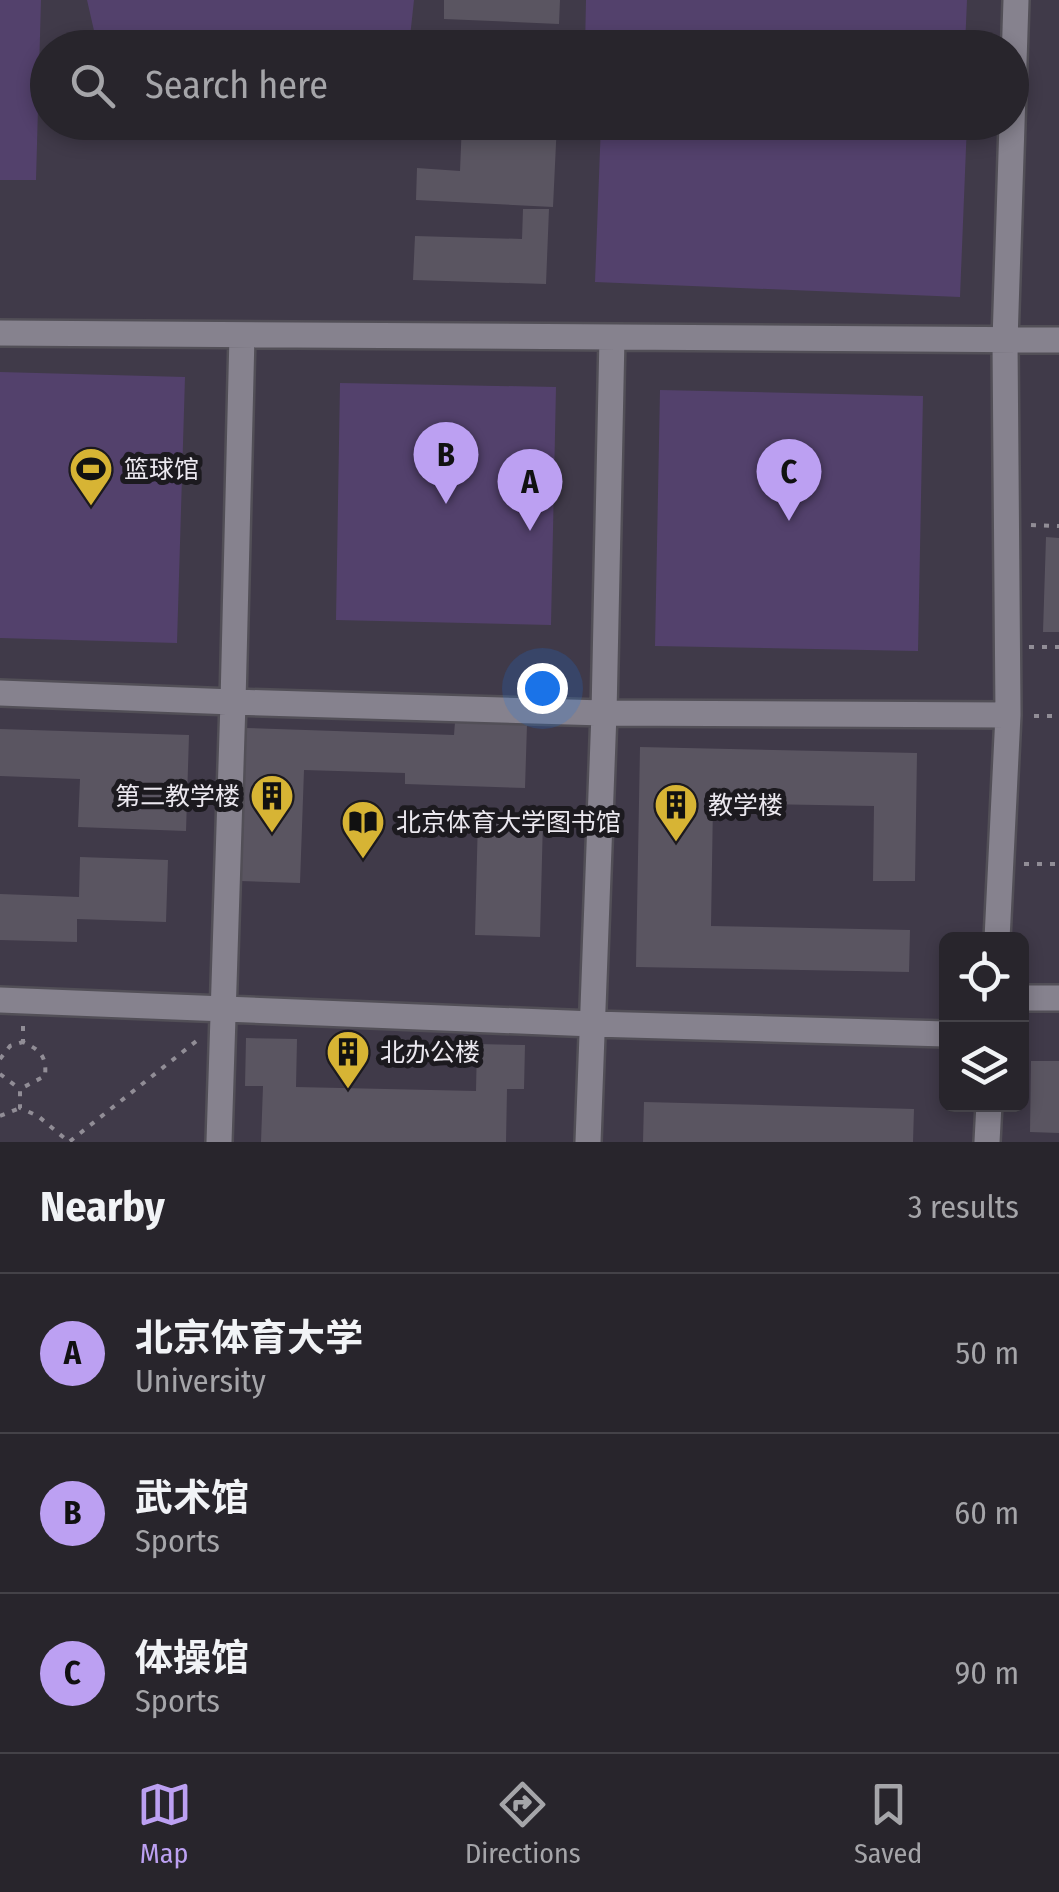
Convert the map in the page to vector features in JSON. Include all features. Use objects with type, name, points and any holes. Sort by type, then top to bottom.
[{"type":"lane","points":[[1015,30],[1016,0]]},
{"type":"lane","points":[[997,932],[1008,715],[1005,341],[1011,140]]},
{"type":"lane","points":[[0,332],[1059,340]]},
{"type":"lane","points":[[219,1142],[242,334]]},
{"type":"lane","points":[[588,1142],[604,714],[612,338]]},
{"type":"lane","points":[[0,693],[604,714],[1008,715]]},
{"type":"lane","points":[[1029,998],[1059,998]]},
{"type":"lane","points":[[11,1001],[222,1015],[939,1034]]},
{"type":"lane","points":[[987,1142],[989,1112]]},
{"type":"path","points":[[1000,863],[1059,864]]},
{"type":"path","points":[[11,1001],[23,1042]]},
{"type":"path","points":[[0,1116],[20,1108],[38,1116],[69,1142],[222,1015]]},
{"type":"path","points":[[0,1059],[10,1046],[23,1042],[39,1049],[46,1062],[45,1076],[20,1090]]},
{"type":"path","points":[[0,1074],[20,1090]]},
{"type":"path","points":[[20,1090],[20,1108]]},
{"type":"shaded area","points":[[0,0],[1059,0],[1059,1142],[0,1142]]},
{"type":"shaded area","points":[[0,0],[41,0],[40,30],[30,30],[30,140],[37,140],[36,180],[0,180]]},
{"type":"shaded area","points":[[87,0],[414,0],[411,30],[94,30]]},
{"type":"shaded area","points":[[586,0],[967,0],[966,30],[585,30]]},
{"type":"shaded area","points":[[600,140],[966,140],[960,297],[595,282]]},
{"type":"shaded area","name":"篮球馆","points":[[0,372],[185,377],[177,643],[0,638]]},
{"type":"shaded area","points":[[340,383],[556,387],[551,625],[336,620]]},
{"type":"shaded area","points":[[660,390],[923,396],[918,651],[655,646]]},
{"type":"building","points":[[444,0],[560,0],[559,24],[444,19]]},
{"type":"building","points":[[461,140],[556,140],[553,207],[416,200],[417,168],[460,171]]},
{"type":"building","points":[[523,209],[549,209],[546,284],[413,280],[415,236],[522,239]]},
{"type":"building","points":[[1046,537],[1059,538],[1059,632],[1043,632]]},
{"type":"building","name":"第二教学楼","points":[[455,722],[527,724],[525,788],[405,784],[405,773],[304,770],[300,883],[240,881],[245,728],[454,735]]},
{"type":"building","points":[[0,729],[189,735],[186,831],[78,827],[80,779],[0,776]]},
{"type":"building","name":"教学楼","points":[[640,747],[917,753],[915,881],[873,881],[874,806],[713,803],[711,926],[910,930],[909,972],[636,967]]},
{"type":"building","points":[[478,817],[543,819],[540,937],[475,935]]},
{"type":"building","points":[[80,857],[168,860],[166,922],[77,919],[77,942],[0,940],[0,894],[79,897]]},
{"type":"building","name":"北办公楼","points":[[246,1038],[297,1039],[296,1087],[476,1091],[477,1044],[525,1045],[524,1089],[507,1089],[506,1142],[261,1142],[263,1086],[245,1086]]},
{"type":"building","points":[[1031,1061],[1059,1061],[1059,1133],[1030,1132]]},
{"type":"building","points":[[644,1102],[914,1109],[913,1142],[643,1142]]},
{"type":"place","name":"武术馆","points":[[446,504]]},
{"type":"place","name":"篮球馆","points":[[91,507]]},
{"type":"place","name":"体操馆","points":[[789,521]]},
{"type":"place","name":"北京体育大学","points":[[530,531]]},
{"type":"place","name":"第二教学楼","points":[[272,834]]},
{"type":"place","name":"教学楼","points":[[676,843]]},
{"type":"place","name":"北京体育大学图书馆","points":[[363,860]]},
{"type":"place","name":"北办公楼","points":[[348,1090]]}]
